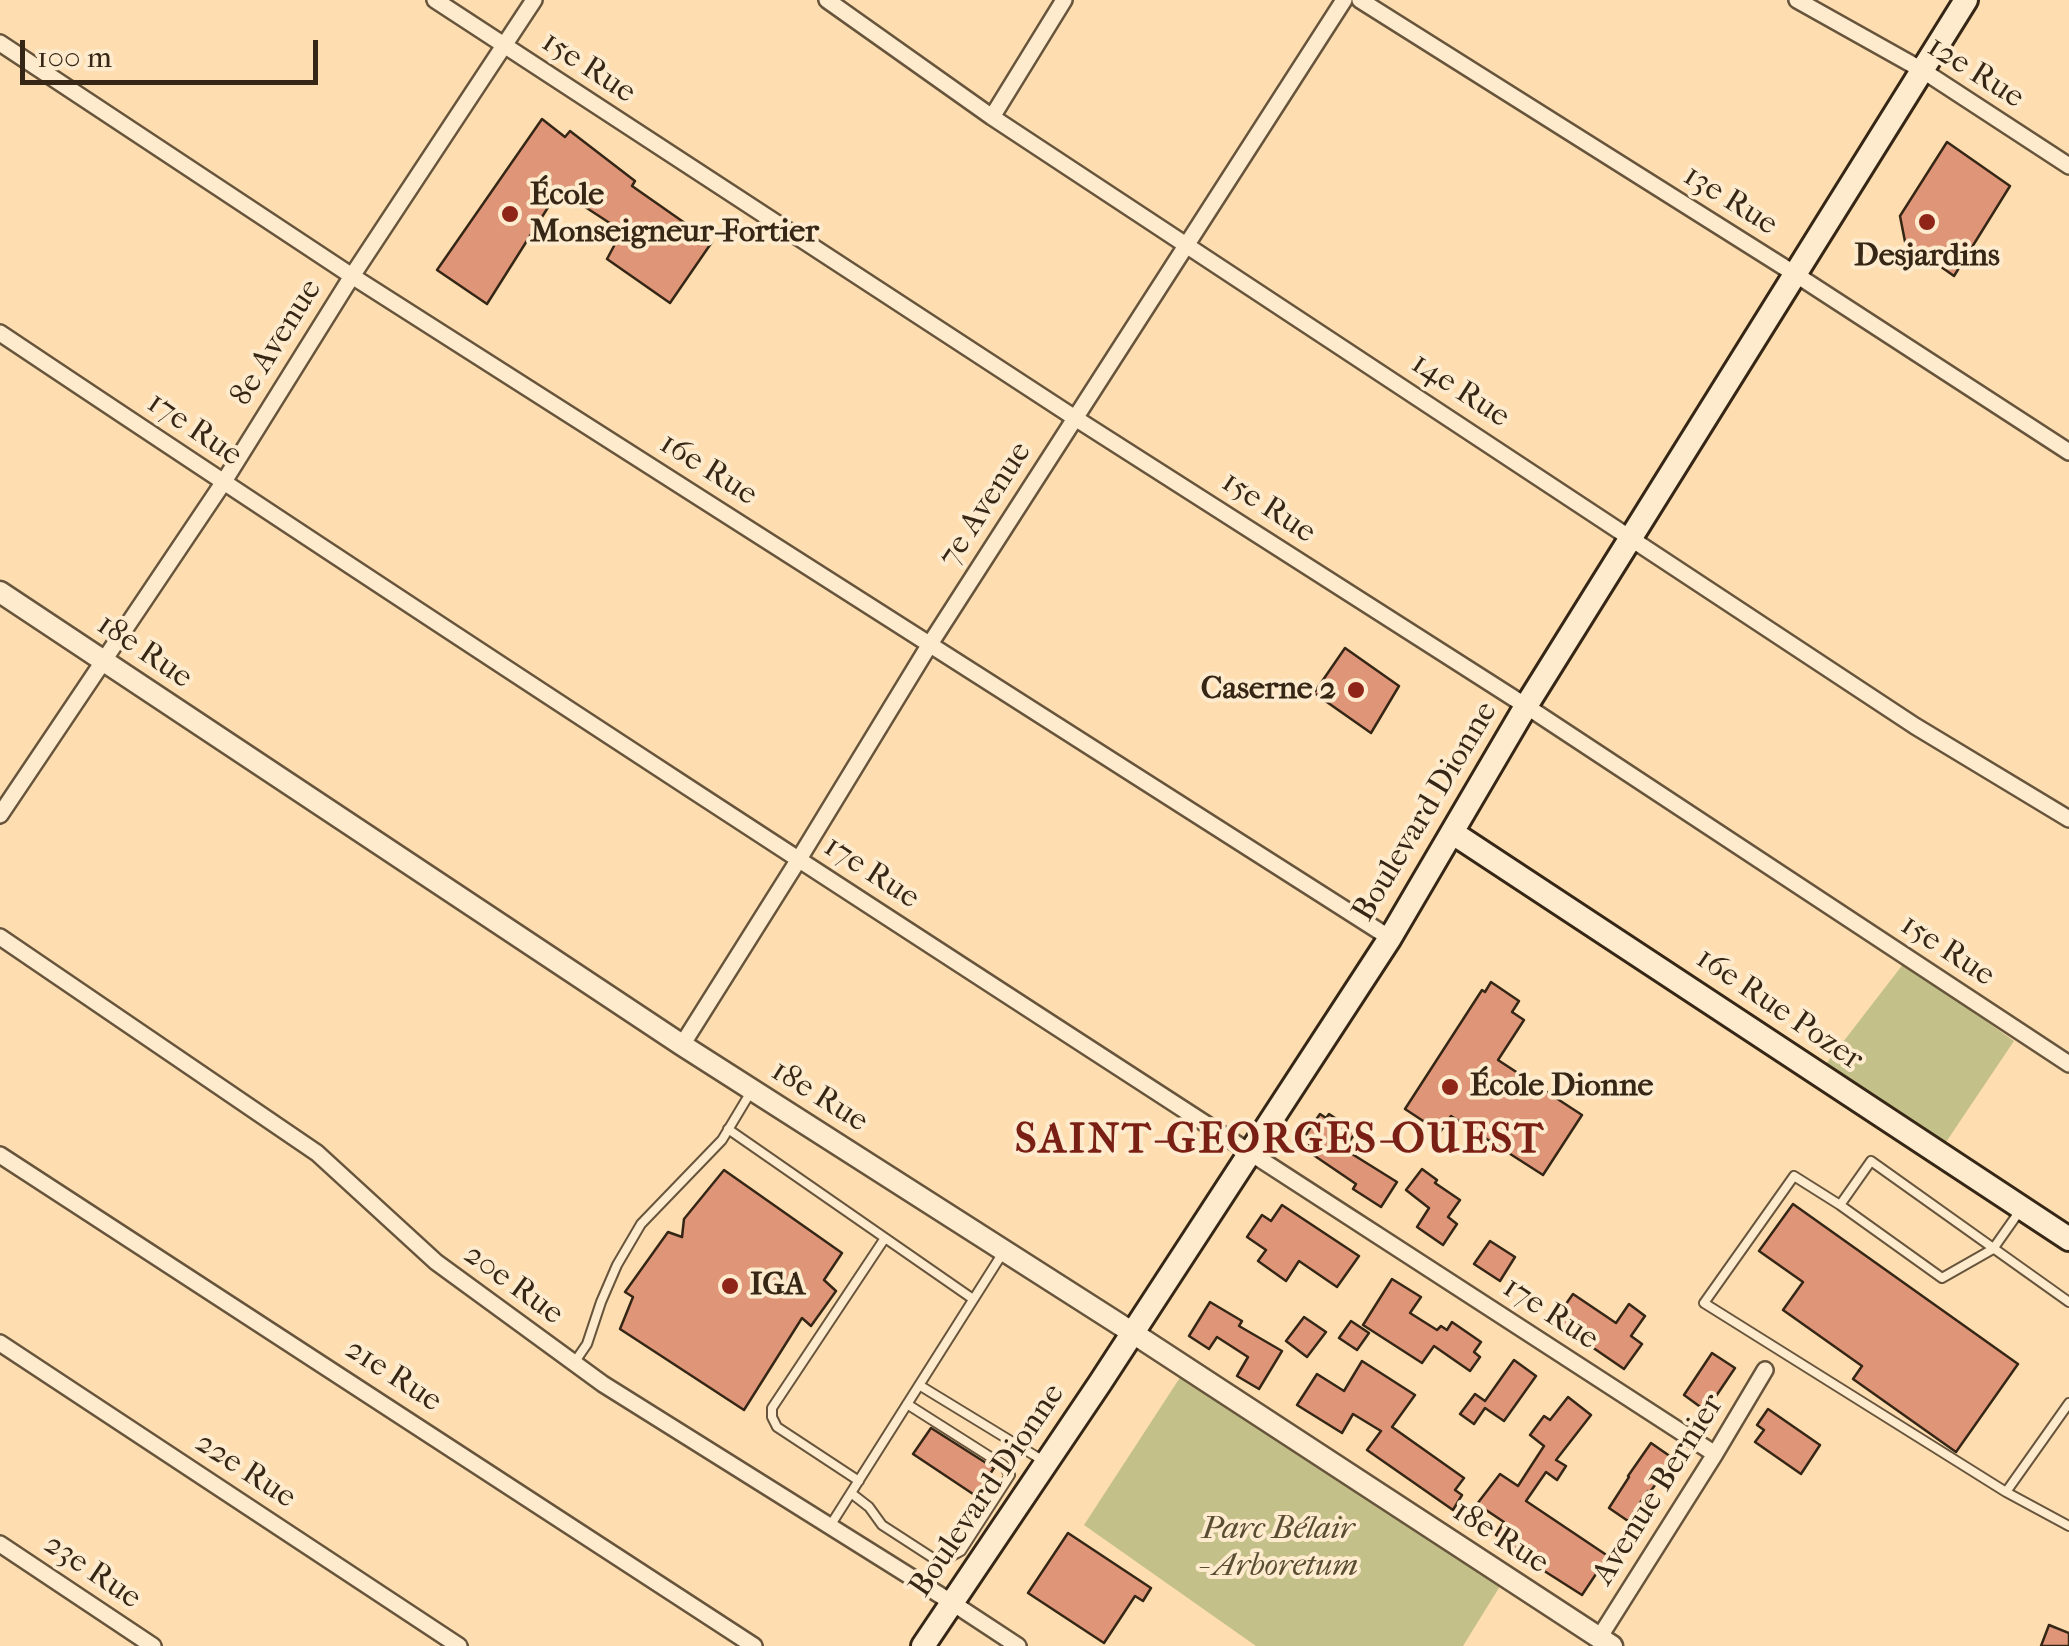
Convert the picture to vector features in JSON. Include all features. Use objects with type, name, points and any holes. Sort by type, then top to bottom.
[{"type":"main road","name":"Boulevard Dionne","points":[[923,1646],[1390,938],[1526,706],[1966,0]]},
{"type":"main road","name":"16e Rue Pozer","points":[[1453,833],[2069,1240]]},
{"type":"street","name":"15e Rue","points":[[436,0],[1074,418],[1526,706],[2069,1064]]},
{"type":"street","name":"8e Avenue","points":[[0,814],[223,483],[352,276],[534,0]]},
{"type":"street","name":"14e Rue","points":[[827,0],[992,116],[1915,726],[2069,819]]},
{"type":"street","points":[[992,116],[1064,0]]},
{"type":"street","name":"7e Avenue","points":[[682,1045],[930,644],[1344,0]]},
{"type":"street","name":"13e Rue","points":[[1360,0],[2069,452]]},
{"type":"street","name":"12e Rue","points":[[1797,0],[1922,70],[2069,166]]},
{"type":"street","name":"16e Rue","points":[[0,43],[352,276],[1390,938]]},
{"type":"street","name":"17e Rue","points":[[0,333],[223,483],[1715,1454]]},
{"type":"street","name":"18e Rue","points":[[0,592],[682,1045],[1133,1332],[1605,1642]]},
{"type":"street","name":"20e Rue","points":[[0,936],[317,1153],[436,1262],[602,1384],[1018,1646]]},
{"type":"street","name":"21e Rue","points":[[0,1154],[754,1646]]},
{"type":"street","name":"22e Rue","points":[[0,1343],[459,1646]]},
{"type":"street","name":"Avenue Bernier","points":[[1605,1642],[1765,1370]]},
{"type":"street","name":"23e Rue","points":[[0,1544],[154,1646]]},
{"type":"lane","points":[[574,1363],[587,1344],[601,1302],[642,1224],[710,1154],[752,1090]]},
{"type":"lane","points":[[728,1130],[974,1299]]},
{"type":"lane","points":[[1840,1205],[1870,1162],[2069,1302]]},
{"type":"lane","points":[[2022,1209],[1993,1249],[1942,1278],[1794,1176],[1704,1303],[2006,1492],[2069,1526]]},
{"type":"lane","points":[[859,1481],[776,1427],[772,1408],[884,1238]]},
{"type":"lane","points":[[830,1526],[1004,1250]]},
{"type":"lane","points":[[919,1385],[1046,1463]]},
{"type":"lane","points":[[2006,1492],[2069,1403]]},
{"type":"lane","points":[[851,1493],[869,1507],[882,1525],[936,1560],[961,1551],[1010,1474],[1003,1465],[907,1404]]},
{"type":"green space","points":[[1904,963],[2014,1041],[1938,1154],[1816,1077]]},
{"type":"green space","name":"Parc Bélair - Arboretum","points":[[1181,1376],[1502,1583],[1463,1646],[1256,1646],[1084,1525]]},
{"type":"building","name":"École Monseigneur-Fortier","points":[[542,119],[565,137],[570,131],[635,181],[632,186],[712,242],[670,303],[607,259],[622,231],[559,190],[487,304],[437,270]]},
{"type":"building","points":[[1947,142],[2010,186],[1954,276],[1927,257],[1909,262],[1900,216]]},
{"type":"building","name":"Caserne 2","points":[[1345,648],[1399,686],[1371,733],[1314,693]]},
{"type":"building","name":"École Dionne","points":[[1491,982],[1519,1001],[1512,1012],[1524,1020],[1498,1060],[1582,1115],[1543,1175],[1451,1116],[1440,1132],[1405,1109]]},
{"type":"building","points":[[1320,1114],[1326,1118],[1329,1114],[1356,1132],[1344,1149],[1397,1182],[1381,1207],[1353,1189],[1356,1184],[1306,1150],[1313,1139],[1306,1134]]},
{"type":"building","points":[[1422,1169],[1460,1200],[1448,1217],[1457,1224],[1443,1245],[1417,1227],[1429,1208],[1406,1190]]},
{"type":"building","name":"IGA","points":[[724,1170],[842,1253],[824,1280],[836,1291],[811,1326],[802,1318],[744,1410],[620,1329],[633,1297],[625,1292],[668,1232],[682,1237],[684,1219]]},
{"type":"building","points":[[1793,1204],[2018,1364],[1956,1452],[1853,1379],[1862,1366],[1783,1310],[1803,1282],[1759,1251]]},
{"type":"building","points":[[1282,1205],[1359,1256],[1337,1287],[1299,1261],[1286,1281],[1258,1261],[1266,1250],[1247,1237],[1262,1215],[1271,1221]]},
{"type":"building","points":[[1490,1241],[1515,1257],[1500,1281],[1474,1264]]},
{"type":"building","points":[[1392,1279],[1421,1297],[1410,1313],[1437,1330],[1441,1326],[1447,1330],[1452,1322],[1481,1342],[1474,1352],[1480,1357],[1470,1371],[1434,1346],[1422,1363],[1363,1325]]},
{"type":"building","points":[[1573,1294],[1616,1323],[1629,1304],[1645,1316],[1631,1336],[1642,1344],[1624,1369],[1554,1321]]},
{"type":"building","points":[[1210,1302],[1242,1321],[1239,1326],[1282,1351],[1259,1389],[1237,1376],[1248,1357],[1217,1337],[1209,1349],[1189,1336]]},
{"type":"building","points":[[1304,1317],[1326,1332],[1307,1357],[1286,1341]]},
{"type":"building","points":[[1351,1321],[1369,1333],[1357,1350],[1339,1338]]},
{"type":"building","points":[[1712,1353],[1735,1368],[1706,1411],[1684,1395]]},
{"type":"building","points":[[1514,1360],[1536,1376],[1504,1421],[1485,1408],[1474,1424],[1460,1414],[1475,1394],[1485,1401]]},
{"type":"building","points":[[1362,1361],[1415,1395],[1392,1427],[1464,1478],[1455,1490],[1462,1495],[1453,1510],[1367,1450],[1381,1431],[1353,1414],[1342,1433],[1297,1405],[1317,1374],[1344,1391]]},
{"type":"building","points":[[1568,1397],[1591,1415],[1556,1460],[1566,1466],[1557,1480],[1546,1472],[1526,1501],[1608,1556],[1582,1595],[1527,1560],[1525,1564],[1509,1554],[1514,1546],[1496,1535],[1504,1522],[1477,1504],[1500,1474],[1518,1486],[1544,1446],[1530,1435],[1544,1416],[1550,1420]]},
{"type":"building","points":[[1768,1409],[1820,1445],[1801,1474],[1755,1442],[1764,1430],[1757,1425]]},
{"type":"building","points":[[931,1428],[994,1468],[976,1496],[913,1454]]},
{"type":"building","points":[[1651,1443],[1674,1459],[1628,1521],[1609,1508]]},
{"type":"building","points":[[1068,1533],[1151,1588],[1143,1601],[1135,1596],[1104,1643],[1028,1593]]},
{"type":"building","points":[[2049,1625],[2069,1633],[2069,1646],[2041,1646]]},
{"type":"place","name":"École Monseigneur-Fortier","points":[[510,214]]},
{"type":"place","name":"Desjardins","points":[[1927,222]]},
{"type":"place","name":"Caserne 2","points":[[1356,690]]},
{"type":"place","name":"École Dionne","points":[[1450,1087]]},
{"type":"place","name":"IGA","points":[[730,1286]]},
{"type":"district","name":"SAINT-GEORGES-OUEST","points":[[1280,1142]]}]
